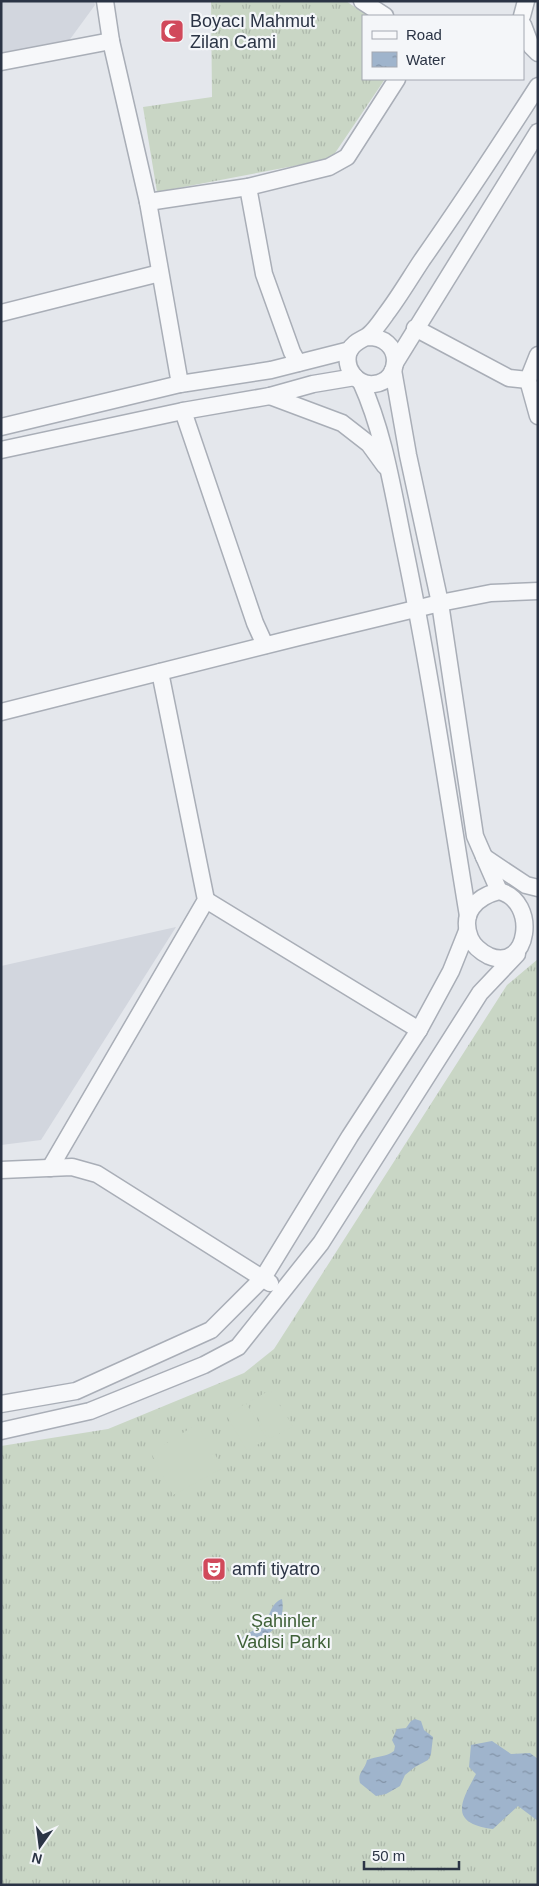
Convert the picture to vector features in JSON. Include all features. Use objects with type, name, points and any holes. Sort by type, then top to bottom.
[{"type":"street","points":[[105,1],[112,41],[148,202],[180,384]]},
{"type":"street","points":[[362,1],[383,15]]},
{"type":"street","points":[[524,17],[526,1]]},
{"type":"street","points":[[524,28],[531,46],[538,53]]},
{"type":"street","points":[[1,62],[112,41]]},
{"type":"street","points":[[148,202],[248,187],[329,166],[347,157],[396,80]]},
{"type":"street","points":[[367,337],[386,314],[476,183],[538,86]]},
{"type":"street","points":[[1,450],[183,411],[270,396],[313,384],[358,380],[376,384],[383,381],[394,367],[415,328],[538,132]]},
{"type":"street","points":[[248,187],[264,274],[292,352],[298,363]]},
{"type":"street","points":[[1,314],[160,273]]},
{"type":"street","points":[[415,328],[509,378],[528,380]]},
{"type":"street","points":[[1,427],[180,384],[270,370],[350,350],[360,339],[367,337],[382,339],[388,343],[395,356],[394,367],[406,446],[440,603],[475,836],[499,891]]},
{"type":"street","points":[[350,350],[348,364],[350,372],[358,380],[377,422],[417,608],[467,924],[473,944],[482,953],[493,958],[506,958],[528,945]]},
{"type":"street","points":[[538,355],[528,380],[538,414]]},
{"type":"street","points":[[270,396],[342,423],[369,444],[389,472]]},
{"type":"street","points":[[183,411],[255,623],[265,645]]},
{"type":"street","points":[[1,712],[417,608],[491,593],[538,591]]},
{"type":"street","points":[[50,1168],[206,900],[160,672]]},
{"type":"street","points":[[484,856],[526,885],[538,888]]},
{"type":"street","points":[[1,1404],[76,1391],[211,1330],[263,1278],[350,1136],[419,1030],[451,971],[474,904],[485,894],[499,891],[513,893],[531,900],[534,928],[528,945],[480,993],[321,1243],[238,1347],[204,1365],[90,1411],[1,1431]]},
{"type":"street","points":[[206,900],[419,1030]]},
{"type":"street","points":[[1,1170],[72,1167],[97,1174],[283,1290]]},
{"type":"shaded area","points":[[1,1],[94,1],[95,5],[68,42],[1,54]]},
{"type":"shaded area","points":[[176,927],[41,1140],[1,1145],[1,966]]},
{"type":"green space","points":[[211,1],[346,1],[367,15],[362,15],[362,80],[384,80],[331,159],[157,192],[143,107],[212,97]]},
{"type":"green space","name":"Şahinler Vadisi Parkı","points":[[538,959],[538,1885],[1,1885],[1,1446],[108,1429],[244,1373],[274,1349],[507,985]]},
{"type":"green space","points":[[270,1390],[293,1426],[270,1439],[249,1402]]},
{"type":"green space","points":[[246,1403],[267,1439],[247,1451],[227,1416]]},
{"type":"green space","points":[[197,1424],[223,1468],[173,1495],[151,1453]]},
{"type":"water","points":[[282,1599],[283,1609],[278,1624],[266,1635],[242,1645],[241,1639],[262,1625],[273,1606]]},
{"type":"water","points":[[415,1719],[421,1721],[424,1730],[433,1737],[431,1754],[428,1760],[405,1775],[400,1786],[386,1794],[376,1796],[360,1783],[359,1779],[367,1760],[394,1751],[395,1746],[392,1740],[397,1729],[406,1728]]},
{"type":"water","points":[[492,1741],[511,1754],[530,1753],[538,1759],[538,1821],[518,1806],[493,1829],[479,1826],[464,1817],[463,1803],[476,1774],[469,1767],[471,1745]]},
{"type":"place","name":"Boyacı Mahmut Zilan Cami","points":[[172,31]]},
{"type":"place","name":"amfi tiyatro","points":[[214,1569]]}]
